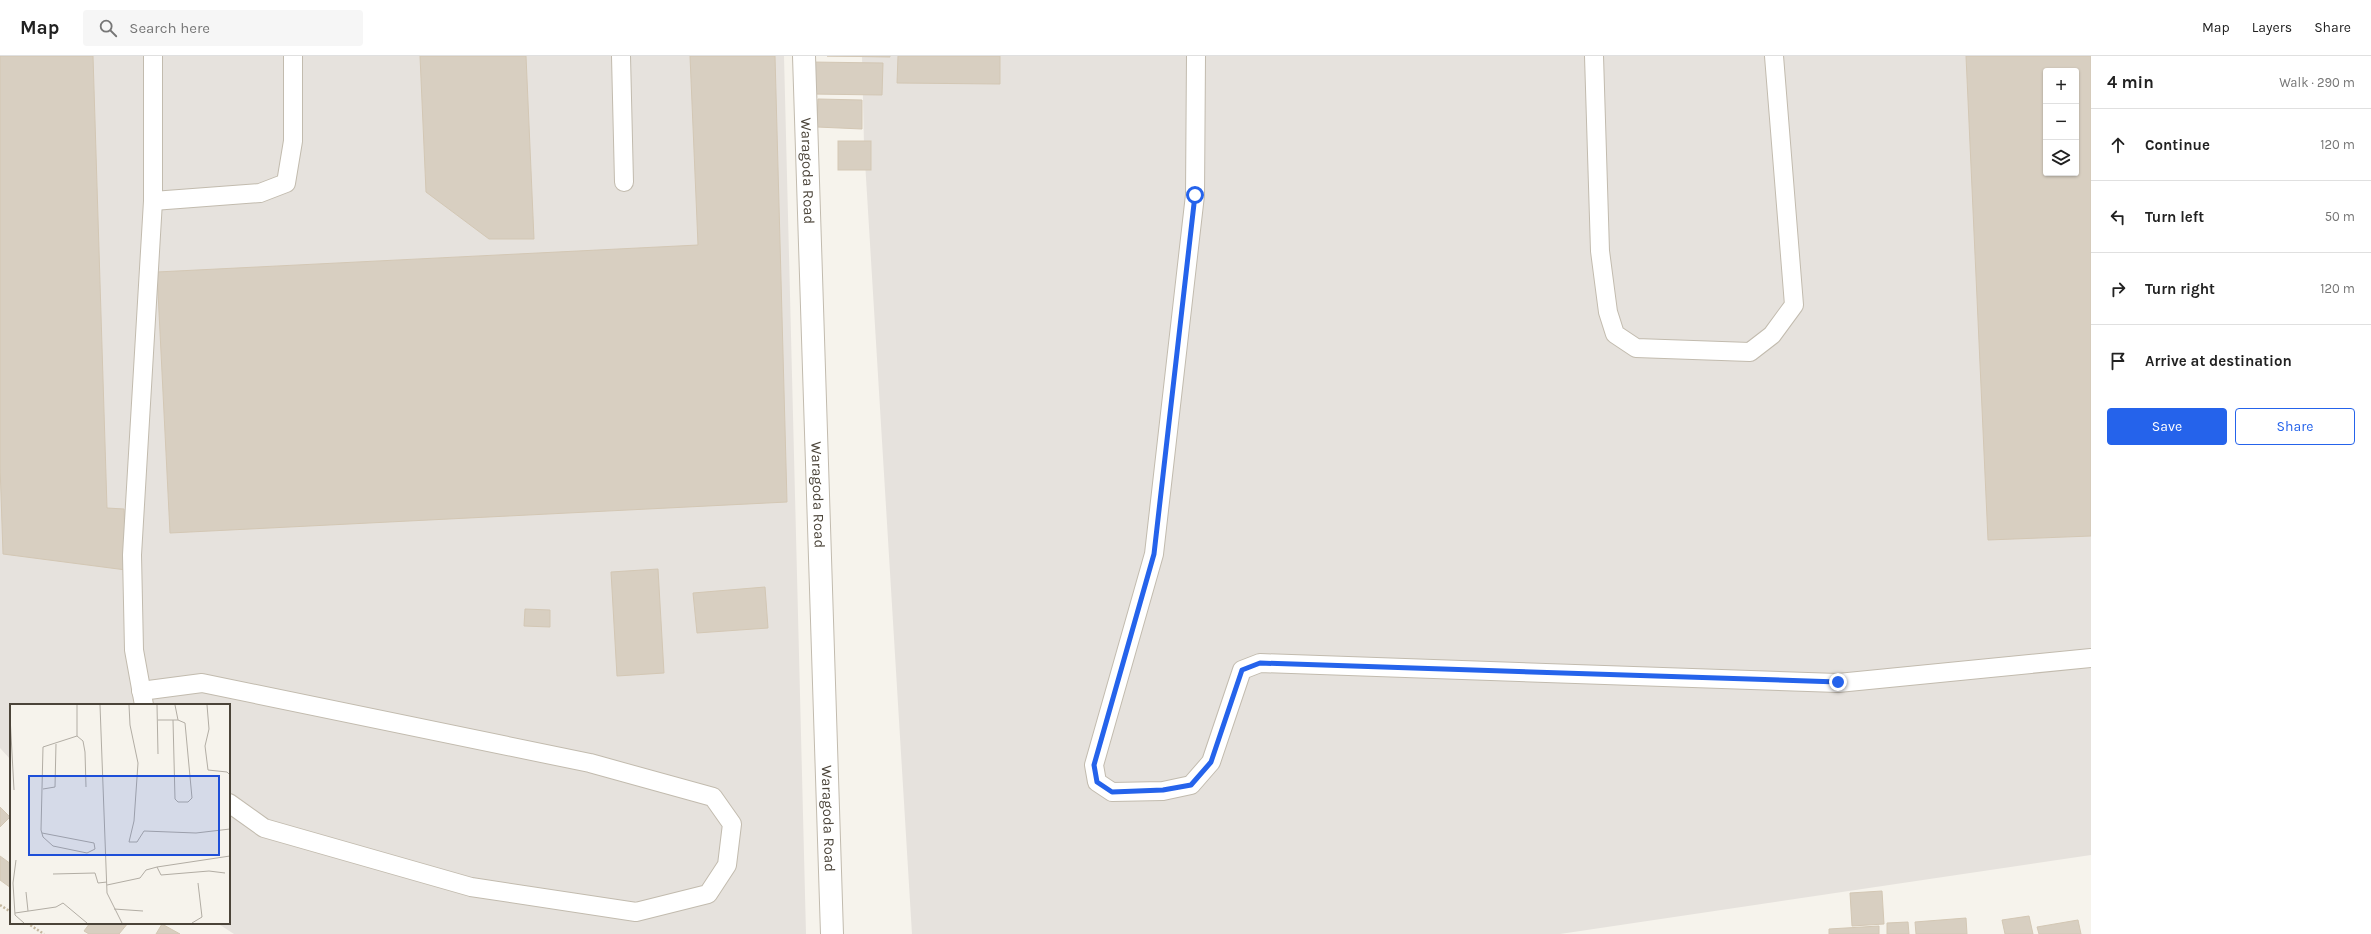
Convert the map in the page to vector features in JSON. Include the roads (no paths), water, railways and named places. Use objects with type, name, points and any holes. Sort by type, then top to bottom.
[{"type":"street","name":"Waragoda Road","points":[[804,56],[832,934]]},
{"type":"lane","points":[[153,56],[153,201],[132,555],[134,650],[142,698],[202,683],[590,763],[712,797],[732,824],[727,865],[708,894],[636,912],[471,887],[264,828],[230,804]]},
{"type":"lane","points":[[153,201],[260,193],[286,182],[292,141],[292,56]]},
{"type":"lane","points":[[621,56],[624,182]]},
{"type":"lane","points":[[1196,56],[1195,195],[1154,554],[1094,765],[1097,782],[1112,792],[1163,790],[1191,785],[1211,762],[1242,670],[1260,663],[1838,682],[2091,658]]},
{"type":"lane","points":[[1594,56],[1600,251],[1608,312],[1614,334],[1636,348],[1750,352],[1772,335],[1794,305],[1774,56]]}]
